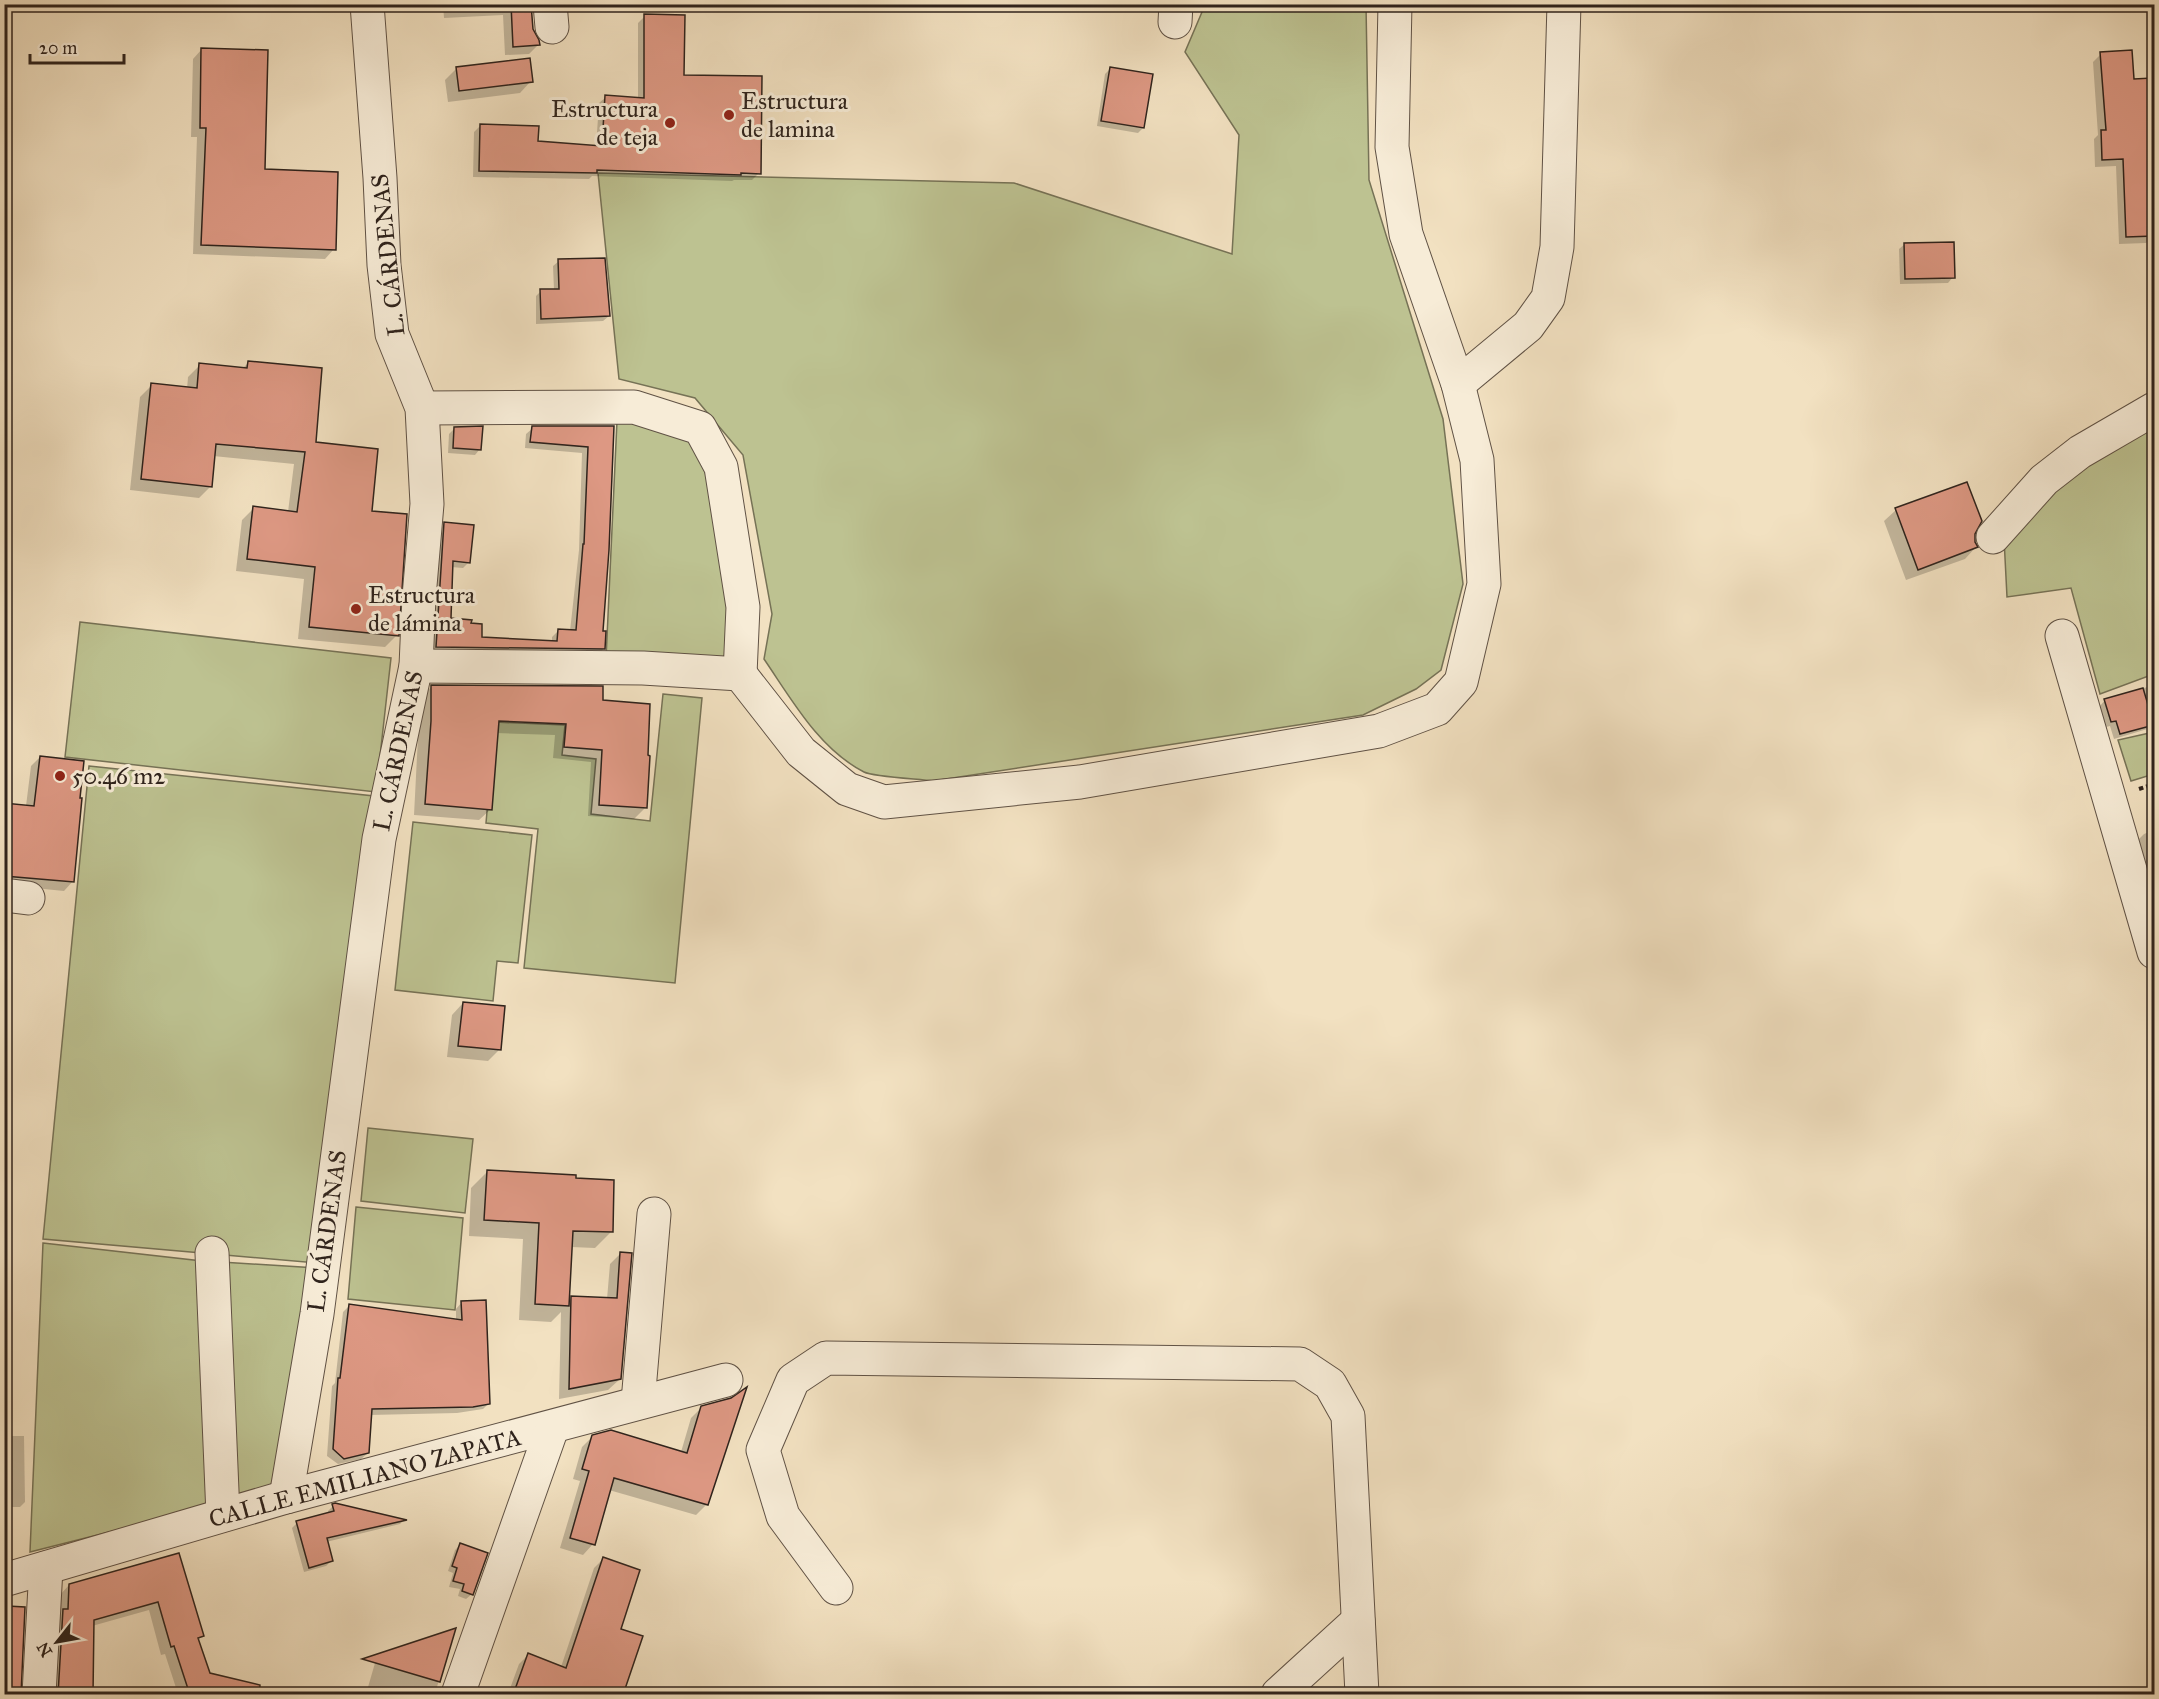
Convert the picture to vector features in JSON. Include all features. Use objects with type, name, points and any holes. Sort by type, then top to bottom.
[{"type":"street","name":"L. CÁRDENAS","points":[[286,1497],[317,1314],[379,839],[416,666],[427,504],[422,408],[392,334],[384,265],[367,4]]},
{"type":"street","points":[[422,408],[634,407],[700,428],[722,467],[742,607],[740,674],[801,752],[847,789],[884,802],[1080,782],[1379,731],[1437,709],[1461,682],[1484,584],[1477,460],[1458,384],[1406,234],[1392,147],[1395,4]]},
{"type":"street","points":[[1458,384],[1528,326],[1548,298],[1557,247],[1564,4]]},
{"type":"street","points":[[1993,537],[2044,480],[2080,452],[2154,409]]},
{"type":"street","points":[[2062,636],[2154,952]]},
{"type":"street","points":[[416,666],[643,668],[740,674]]},
{"type":"street","points":[[638,1402],[654,1214]]},
{"type":"street","points":[[212,1253],[223,1515]]},
{"type":"street","points":[[836,1588],[783,1516],[764,1450],[793,1380],[826,1358],[1300,1364],[1330,1384],[1348,1416],[1362,1695]]},
{"type":"street","name":"CALLE EMILIANO ZAPATA","points":[[4,1580],[286,1497],[726,1380]]},
{"type":"street","points":[[458,1695],[552,1428]]},
{"type":"street","points":[[39,1695],[46,1568]]},
{"type":"street","points":[[1278,1695],[1358,1620]]},
{"type":"green space","points":[[1205,5],[1366,5],[1369,180],[1443,419],[1463,584],[1441,670],[1416,689],[1363,715],[933,781],[887,777],[864,772],[848,762],[820,737],[796,707],[764,659],[772,614],[743,455],[695,398],[619,379],[598,173],[1014,183],[1232,254],[1239,135],[1185,52]]},
{"type":"green space","points":[[2154,419],[2154,674],[2100,694],[2071,588],[2007,597],[2004,538],[2048,487]]},
{"type":"green space","points":[[617,421],[697,434],[735,609],[729,664],[606,659]]},
{"type":"green space","points":[[80,622],[391,658],[376,792],[65,757]]},
{"type":"green space","points":[[663,694],[702,698],[675,983],[524,968],[538,829],[486,823],[495,722],[565,725],[562,755],[596,759],[591,814],[650,821]]},
{"type":"green space","points":[[2154,732],[2154,774],[2131,781],[2118,740]]},
{"type":"green space","points":[[89,766],[374,796],[317,1263],[43,1239]]},
{"type":"green space","points":[[413,822],[532,835],[518,963],[497,961],[493,1001],[395,990]]},
{"type":"green space","points":[[368,1128],[473,1139],[465,1213],[361,1201]]},
{"type":"green space","points":[[356,1207],[463,1218],[455,1310],[348,1299]]},
{"type":"green space","points":[[43,1243],[202,1261],[216,1505],[30,1552]]},
{"type":"green space","points":[[221,1262],[317,1268],[283,1487],[236,1498]]},
{"type":"building","points":[[511,4],[531,4],[533,29],[540,45],[513,47]]},
{"type":"building","points":[[644,14],[685,15],[684,75],[762,76],[761,174],[597,170],[597,173],[479,171],[480,124],[539,126],[538,141],[602,146],[605,95],[644,98]]},
{"type":"building","points":[[201,48],[268,50],[265,169],[338,172],[336,250],[201,245],[206,128],[200,128]]},
{"type":"building","points":[[2132,50],[2134,79],[2152,78],[2154,236],[2126,237],[2123,159],[2102,160],[2101,130],[2106,130],[2100,52]]},
{"type":"building","points":[[530,58],[533,82],[459,91],[456,67]]},
{"type":"building","points":[[1110,67],[1153,74],[1144,128],[1101,121]]},
{"type":"building","points":[[1954,242],[1955,278],[1905,279],[1904,243]]},
{"type":"building","points":[[605,258],[610,316],[541,319],[540,289],[559,289],[558,259]]},
{"type":"building","points":[[248,361],[322,368],[316,442],[378,449],[372,511],[407,514],[399,636],[309,627],[315,567],[247,559],[253,506],[297,512],[305,452],[216,444],[212,487],[141,479],[151,383],[197,388],[199,363],[247,368]]},
{"type":"building","points":[[483,426],[481,450],[453,448],[454,427]]},
{"type":"building","points":[[532,426],[614,426],[603,631],[606,631],[605,649],[436,647],[444,522],[474,525],[470,563],[453,561],[451,618],[472,620],[471,623],[482,624],[482,637],[557,641],[558,629],[576,630],[584,544],[588,447],[530,442]]},
{"type":"building","points":[[1967,482],[1982,521],[1975,534],[1978,547],[1918,570],[1895,508]]},
{"type":"building","points":[[431,685],[603,686],[603,700],[650,704],[647,808],[599,805],[602,750],[564,747],[566,724],[499,721],[492,810],[425,804],[431,721]]},
{"type":"building","points":[[2143,688],[2154,725],[2120,734],[2116,721],[2111,722],[2104,699]]},
{"type":"building","points":[[40,756],[84,761],[74,882],[4,876],[4,803],[34,806]]},
{"type":"building","points":[[463,1002],[505,1006],[501,1050],[458,1046]]},
{"type":"building","points":[[487,1170],[576,1175],[576,1178],[614,1180],[613,1232],[573,1231],[569,1306],[535,1304],[539,1223],[484,1220]]},
{"type":"building","points":[[620,1252],[632,1253],[621,1379],[569,1389],[571,1296],[617,1298]]},
{"type":"building","points":[[486,1300],[490,1404],[473,1407],[372,1409],[369,1453],[344,1459],[333,1449],[338,1378],[340,1378],[349,1304],[462,1320],[461,1301]]},
{"type":"building","points":[[747,1387],[708,1505],[614,1478],[595,1545],[570,1538],[589,1471],[582,1469],[592,1435],[611,1430],[687,1453],[701,1406],[731,1398]]},
{"type":"building","points":[[332,1504],[407,1520],[327,1538],[333,1561],[309,1568],[296,1521],[334,1511]]},
{"type":"building","points":[[460,1543],[488,1553],[473,1595],[462,1591],[464,1584],[453,1581],[457,1568],[452,1566]]},
{"type":"building","points":[[179,1553],[204,1636],[198,1638],[210,1673],[260,1685],[259,1695],[190,1695],[174,1646],[171,1647],[158,1602],[94,1620],[93,1695],[58,1695],[63,1609],[68,1609],[69,1584]]},
{"type":"building","points":[[603,1557],[640,1570],[621,1629],[643,1636],[625,1689],[632,1691],[631,1695],[513,1695],[528,1653],[566,1668]]},
{"type":"building","points":[[7,1606],[25,1607],[21,1695],[4,1695]]},
{"type":"building","points":[[456,1628],[440,1682],[362,1659]]},
{"type":"place","name":"Estructura de lamina","points":[[729,115]]},
{"type":"place","name":"Estructura de teja","points":[[670,123]]},
{"type":"place","name":"Estructura de lámina","points":[[356,609]]},
{"type":"place","name":"50.46 m2","points":[[60,776]]}]
